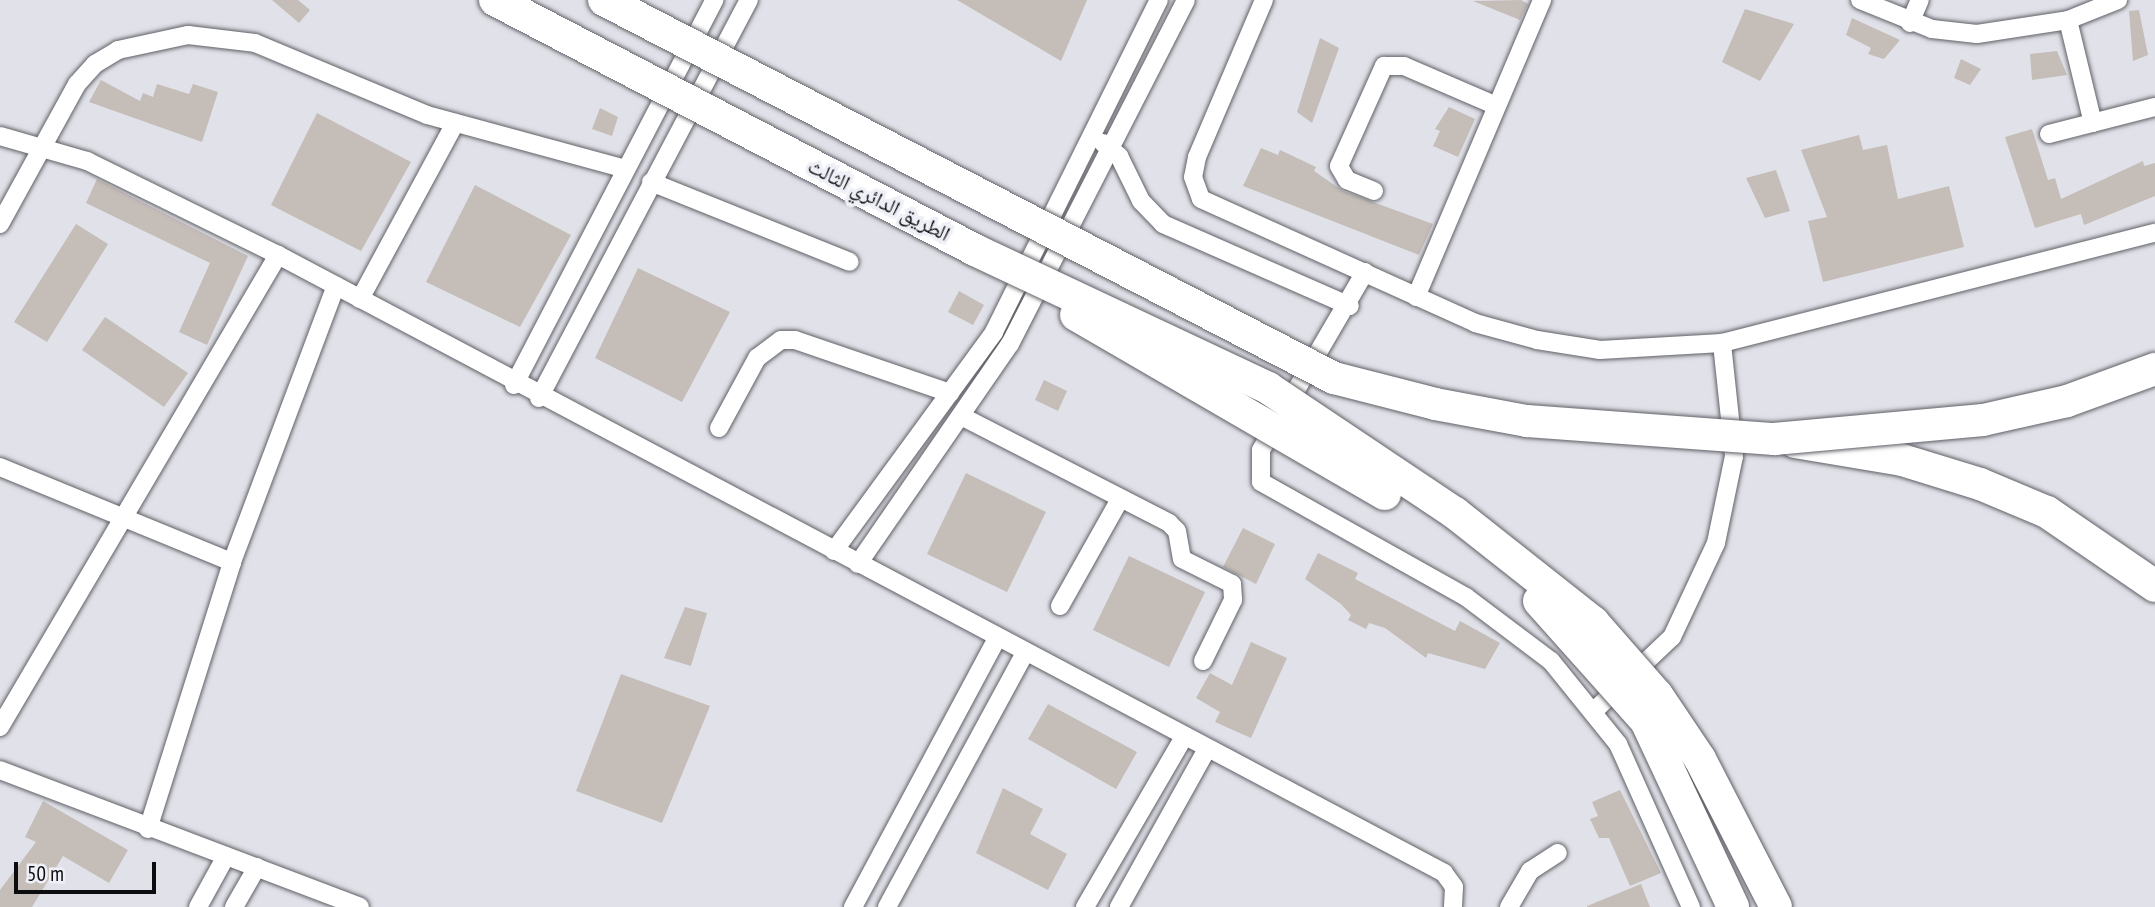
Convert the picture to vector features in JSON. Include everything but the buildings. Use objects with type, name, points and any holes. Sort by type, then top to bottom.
[{"type":"highway","name":"الطريق الدائري الثالث","points":[[495,0],[975,250],[1268,388],[1455,513],[1593,622],[1681,726],[1776,907]]},
{"type":"highway","points":[[604,0],[1334,378],[1527,421],[1774,439],[1902,460],[1980,485],[2047,512],[2155,586]]},
{"type":"highway","points":[[975,250],[1146,362],[1259,420],[1505,570],[1567,628],[1646,721],[1733,907]]},
{"type":"highway","points":[[1774,439],[1983,420],[2067,401],[2155,369]]},
{"type":"street","points":[[514,385],[714,0]]},
{"type":"street","points":[[539,398],[749,0]]},
{"type":"street","points":[[834,551],[994,332],[1159,0]]},
{"type":"street","points":[[858,564],[963,416],[1010,344],[1186,0]]},
{"type":"street","points":[[1264,0],[1197,157],[1195,188],[1210,206],[1365,272],[1416,297],[1537,341],[1639,350],[1723,343],[2155,233]]},
{"type":"street","points":[[1416,297],[1542,0]]},
{"type":"street","points":[[1860,0],[1910,23],[1976,34],[2068,20],[2118,0]]},
{"type":"street","points":[[1910,23],[1920,0]]},
{"type":"street","points":[[2068,20],[2093,123]]},
{"type":"street","points":[[0,224],[47,145],[76,83],[95,64],[118,50],[187,34],[255,43],[455,123],[626,169]]},
{"type":"street","points":[[1374,191],[1347,180],[1339,166],[1384,66],[1404,66],[1497,106]]},
{"type":"street","points":[[2049,134],[2155,107]]},
{"type":"street","points":[[360,299],[455,123]]},
{"type":"street","points":[[0,135],[47,145],[278,255],[514,385],[1444,873],[1454,887],[1452,907]]},
{"type":"street","points":[[1091,136],[1111,147],[1141,201],[1163,224],[1350,306]]},
{"type":"street","points":[[651,182],[850,262]]},
{"type":"street","points":[[0,727],[278,255]]},
{"type":"street","points":[[1365,272],[1350,306],[1261,450],[1261,482],[1511,626],[1595,710],[1642,791],[1692,907]]},
{"type":"street","points":[[148,829],[232,562],[336,286]]},
{"type":"street","points":[[719,428],[757,358],[780,341],[795,340],[950,393]]},
{"type":"street","points":[[1595,710],[1672,637],[1716,543],[1734,456],[1723,343]]},
{"type":"street","points":[[963,416],[1174,527],[1182,559],[1234,589],[1203,661]]},
{"type":"street","points":[[0,467],[232,562]]},
{"type":"street","points":[[1060,606],[1119,500]]},
{"type":"street","points":[[853,907],[998,637]]},
{"type":"street","points":[[887,907],[1025,653]]},
{"type":"street","points":[[1085,907],[1184,737]]},
{"type":"street","points":[[1119,907],[1208,749]]},
{"type":"street","points":[[0,770],[148,829],[360,907]]},
{"type":"street","points":[[1509,907],[1530,871],[1558,853]]},
{"type":"street","points":[[198,907],[226,856]]},
{"type":"street","points":[[234,907],[257,867]]}]
